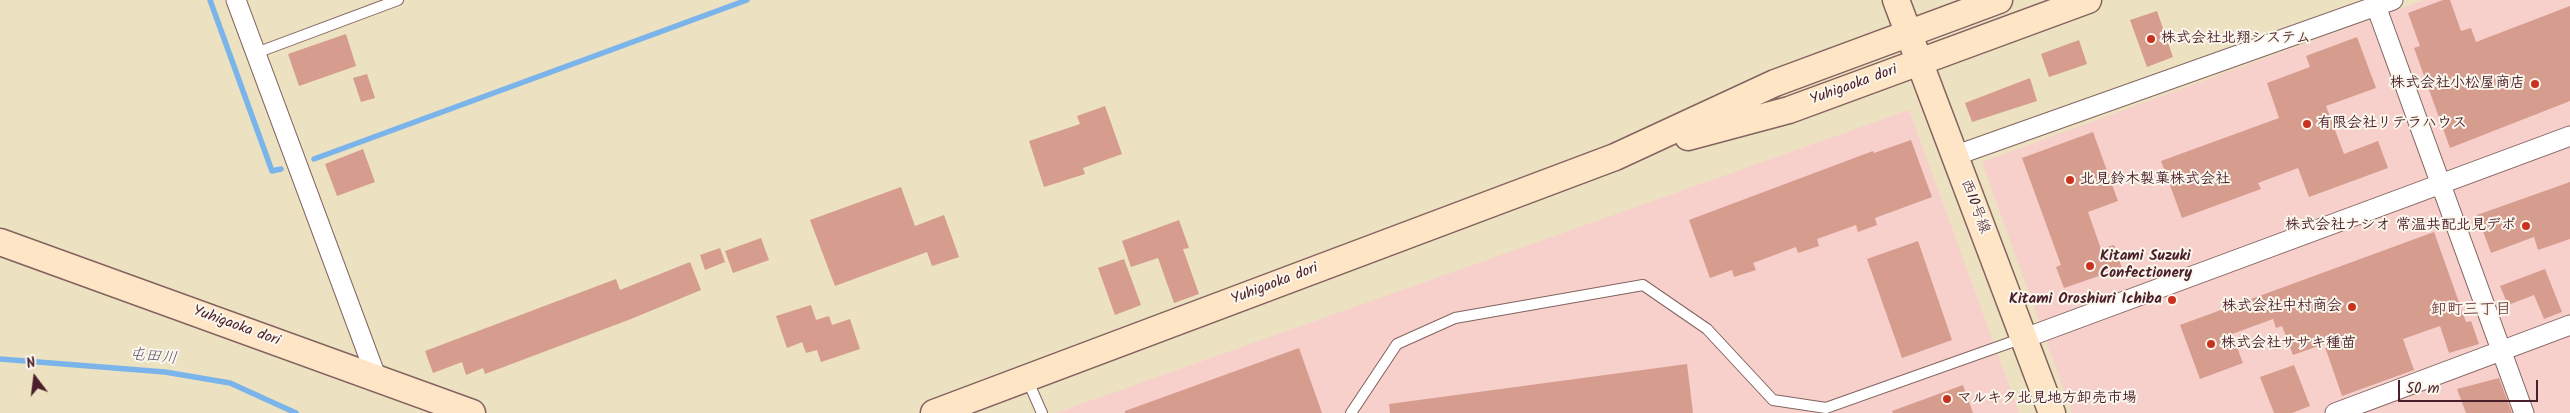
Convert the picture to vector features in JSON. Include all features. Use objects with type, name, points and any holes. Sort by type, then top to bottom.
[{"type":"street","points":[[236,0],[378,379]]},
{"type":"street","name":"西10号線","points":[[1896,0],[2052,413]]},
{"type":"street","name":"Yuhigaoka dori","points":[[934,413],[1615,157],[1775,84],[1999,0]]},
{"type":"street","name":"Yuhigaoka dori","points":[[1615,157],[1788,110],[2088,0]]},
{"type":"street","points":[[1954,156],[2384,3],[2442,184],[2524,413]]},
{"type":"street","points":[[2024,338],[2570,136]]},
{"type":"street","name":"Yuhigaoka dori","points":[[0,242],[472,413]]},
{"type":"street","points":[[2335,413],[2570,325]]},
{"type":"lane","points":[[256,53],[398,0]]},
{"type":"lane","points":[[1351,413],[1398,344],[1455,318],[1643,285],[1707,328],[1773,400],[1826,408],[2024,338]]},
{"type":"lane","points":[[1027,378],[1042,413]]},
{"type":"shaded area","points":[[2424,0],[2570,0],[2570,413],[2072,413],[1982,162]]},
{"type":"shaded area","points":[[1909,110],[2019,413],[1056,413]]},
{"type":"building","points":[[2443,0],[2450,0],[2461,31],[2471,28],[2476,42],[2570,6],[2570,101],[2450,148],[2414,48],[2420,46],[2408,13]]},
{"type":"building","points":[[2157,11],[2173,57],[2147,67],[2130,20]]},
{"type":"building","points":[[346,34],[356,66],[299,86],[288,54]]},
{"type":"building","points":[[2357,37],[2376,88],[2326,106],[2344,154],[2378,141],[2388,168],[2309,197],[2298,168],[2258,183],[2261,189],[2182,218],[2161,161],[2279,118],[2267,83],[2310,67],[2306,56]]},
{"type":"building","points":[[2079,40],[2087,64],[2049,77],[2041,54]]},
{"type":"building","points":[[367,74],[375,98],[361,102],[353,78]]},
{"type":"building","points":[[2030,78],[2037,101],[1972,122],[1965,103]]},
{"type":"building","points":[[1105,106],[1122,154],[1083,168],[1085,174],[1044,187],[1029,141],[1080,124],[1077,116]]},
{"type":"building","name":"北見鈴木製菓株式会社","points":[[2093,132],[2118,201],[2088,212],[2101,249],[2114,245],[2122,268],[2064,288],[2056,267],[2061,265],[2022,158]]},
{"type":"building","points":[[1911,140],[1932,197],[1875,218],[1877,225],[1858,232],[1856,225],[1817,239],[1819,246],[1798,253],[1796,247],[1753,263],[1756,270],[1734,277],[1732,270],[1710,278],[1689,220],[1873,151],[1874,153]]},
{"type":"building","points":[[363,149],[375,182],[337,196],[325,164]]},
{"type":"building","name":"株式会社ナシオ 常温共配北見デポ","points":[[2570,182],[2570,239],[2538,250],[2534,237],[2491,253],[2477,215]]},
{"type":"building","points":[[901,187],[915,226],[944,215],[959,257],[932,266],[927,252],[835,286],[810,220]]},
{"type":"building","points":[[1179,220],[1189,248],[1183,249],[1199,294],[1174,303],[1158,258],[1131,267],[1122,241]]},
{"type":"building","points":[[2434,232],[2466,322],[2471,321],[2479,344],[2449,353],[2440,326],[2403,339],[2414,370],[2342,396],[2324,344],[2293,355],[2282,326],[2276,328],[2273,319],[2232,334],[2243,363],[2200,379],[2180,325]]},
{"type":"building","points":[[761,238],[769,260],[733,273],[725,251]]},
{"type":"building","points":[[1918,241],[1952,340],[1902,358],[1867,259]]},
{"type":"building","points":[[720,248],[725,262],[705,270],[700,255]]},
{"type":"building","points":[[1124,259],[1141,305],[1115,315],[1098,268]]},
{"type":"building","points":[[690,262],[701,290],[631,319],[485,374],[483,368],[466,375],[462,362],[433,373],[425,351],[616,279],[620,290]]},
{"type":"building","points":[[2545,269],[2562,312],[2544,319],[2534,295],[2508,305],[2500,286]]},
{"type":"building","points":[[811,305],[816,320],[829,316],[832,325],[850,319],[860,349],[821,362],[817,350],[806,353],[802,342],[787,348],[776,316]]},
{"type":"building","points":[[1299,348],[1322,413],[1125,413],[1125,411]]},
{"type":"building","points":[[1687,364],[1693,413],[1390,413],[1389,404]]},
{"type":"building","points":[[2294,365],[2310,406],[2292,413],[2274,413],[2260,377]]},
{"type":"building","points":[[2499,378],[2512,413],[2466,413],[2457,389]]},
{"type":"building","name":"マルキタ北見地方卸売市場","points":[[1963,385],[1973,413],[1893,413],[1892,411]]},
{"type":"waterway","points":[[210,0],[272,171],[281,169]]},
{"type":"waterway","points":[[314,159],[747,0]]},
{"type":"waterway","name":"屯田川","points":[[0,359],[165,372],[230,383],[296,413]]},
{"type":"place","name":"株式会社北翔システム","points":[[2151,39]]},
{"type":"place","name":"株式会社小松屋商店","points":[[2535,84]]},
{"type":"place","name":"有限会社リテラハウス","points":[[2307,124]]},
{"type":"place","name":"北見鈴木製菓株式会社","points":[[2070,180]]},
{"type":"place","name":"株式会社ナシオ 常温共配北見デポ","points":[[2526,226]]},
{"type":"place","name":"Kitami Suzuki Confectionery","points":[[2090,266]]},
{"type":"place","name":"Kitami Oroshiuri Ichiba","points":[[2172,300]]},
{"type":"place","name":"株式会社中村商会","points":[[2352,307]]},
{"type":"place","name":"株式会社ササキ種苗","points":[[2211,344]]},
{"type":"place","name":"マルキタ北見地方卸売市場","points":[[1947,399]]},
{"type":"district","name":"卸町三丁目","points":[[2471,311]]}]
